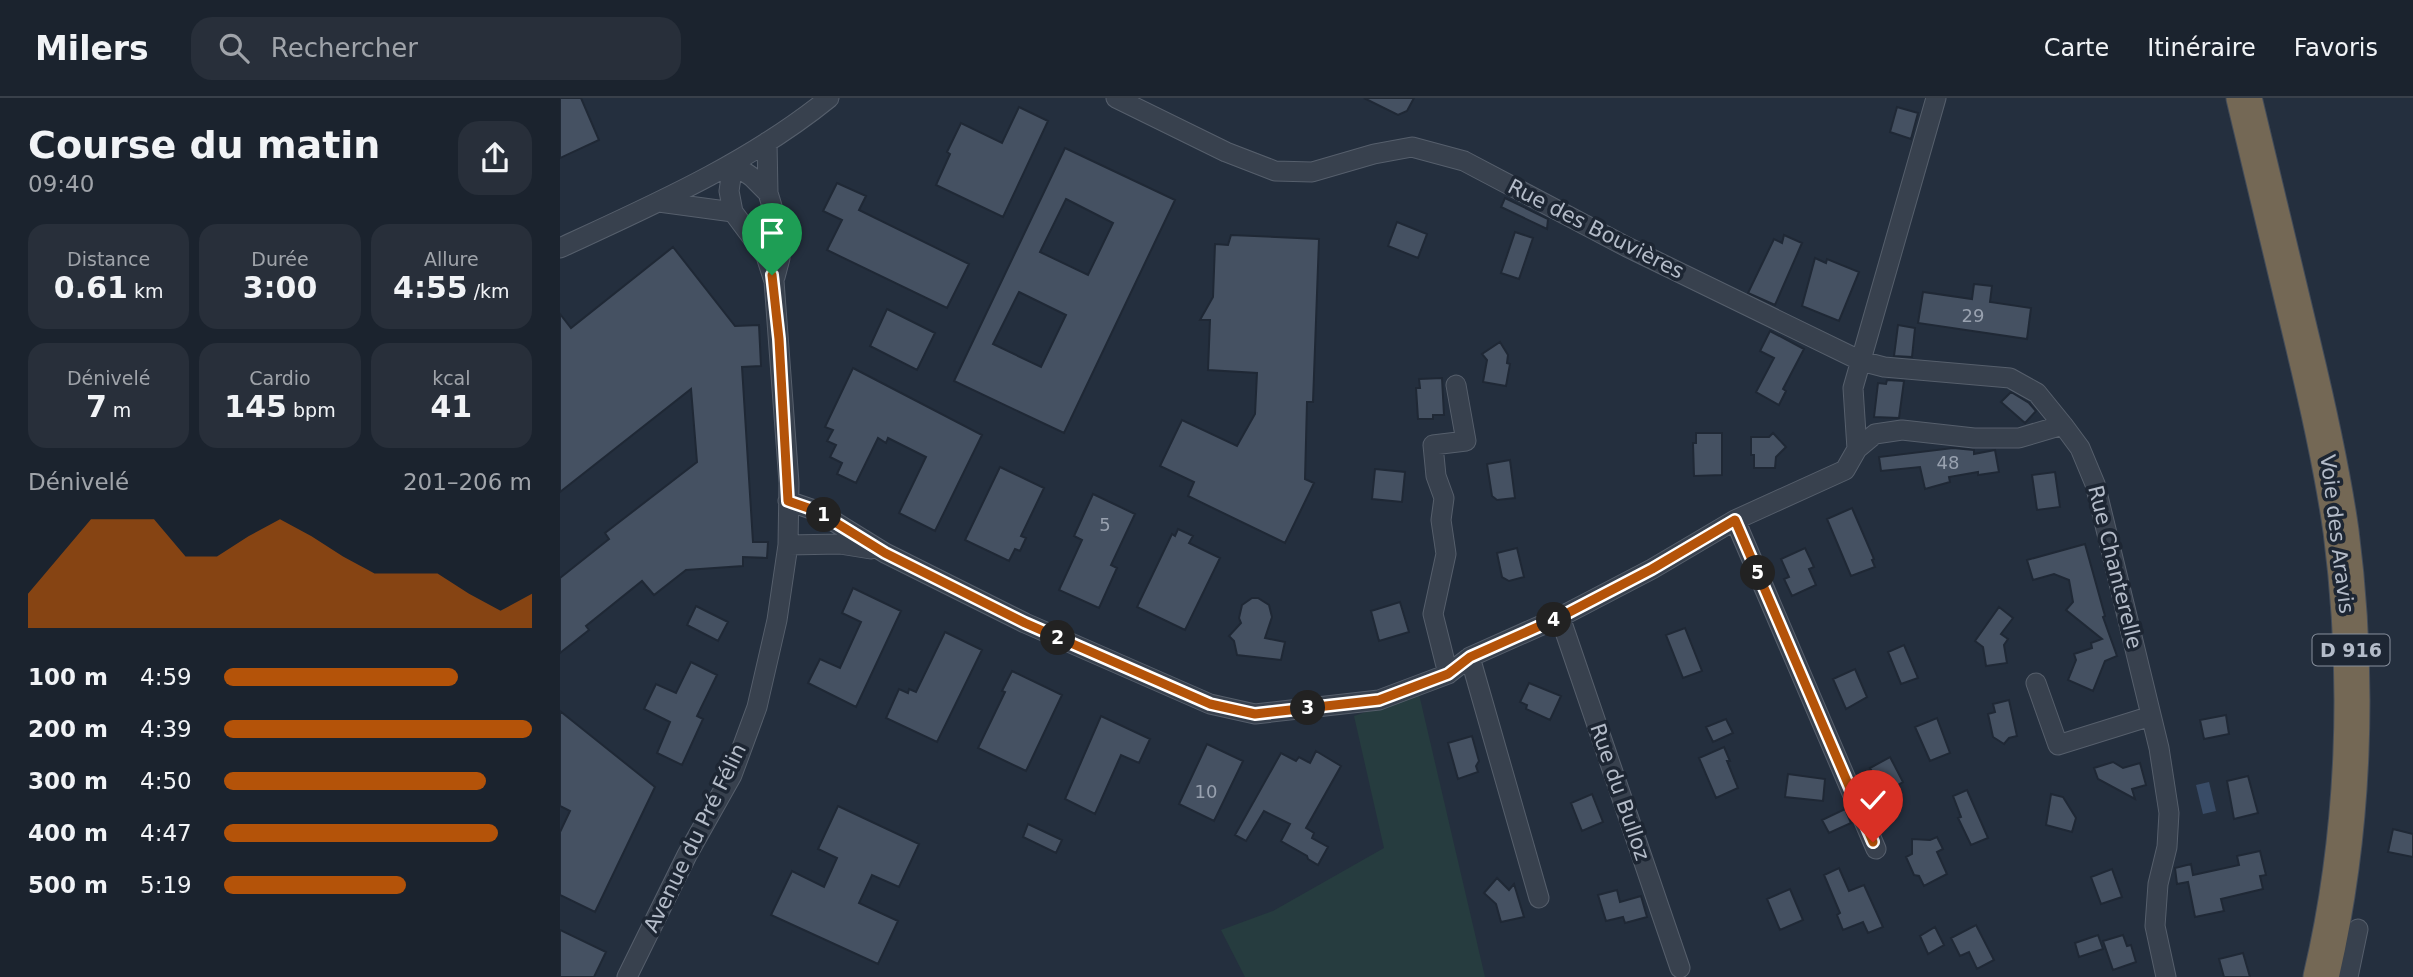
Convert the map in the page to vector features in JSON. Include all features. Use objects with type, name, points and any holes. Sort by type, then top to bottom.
[{"type":"highway","name":"Voie des Aravis","points":[[2244,98],[2321,419],[2341,530],[2348,596],[2351,714],[2349,775],[2337,889],[2321,977]]},
{"type":"street","points":[[560,248],[733,164],[802,120],[829,98]]},
{"type":"street","name":"Rue des Bouvières","points":[[1116,98],[1226,152],[1275,171],[1312,172],[1374,154],[1412,148],[1464,161],[1627,247],[1861,361],[1884,367],[2010,378],[2037,393],[2063,425]]},
{"type":"street","points":[[1857,449],[1853,388],[1936,98]]},
{"type":"street","name":"Avenue du Pré Félin","points":[[767,142],[768,193],[778,226],[780,258],[775,281]]},
{"type":"street","points":[[733,164],[752,177],[768,193]]},
{"type":"street","points":[[659,202],[733,212],[730,191],[733,164]]},
{"type":"street","name":"Avenue du Pré Félin","points":[[627,977],[687,855],[732,775],[757,707],[784,586],[789,483],[775,281],[766,256],[733,212]]},
{"type":"street","points":[[1448,674],[1433,614],[1446,554],[1441,520],[1444,498],[1437,476],[1433,445],[1466,441],[1456,385]]},
{"type":"street","points":[[788,501],[817,511],[885,553],[1025,623],[1210,704],[1255,714],[1379,700],[1448,674],[1470,657],[1560,617],[1652,569],[1735,520],[1845,470],[1857,449],[1875,434],[1902,430],[1974,438],[2019,438],[2063,425]]},
{"type":"street","name":"Rue Chanterelle","points":[[2063,425],[2080,448],[2095,484],[2159,748],[2169,813],[2167,847],[2158,884],[2155,926],[2166,977]]},
{"type":"street","points":[[1735,520],[1876,849]]},
{"type":"street","points":[[788,545],[847,545],[885,553]]},
{"type":"street","name":"Rue du Bulloz","points":[[1560,617],[1680,968]]},
{"type":"street","points":[[1470,657],[1539,898]]},
{"type":"street","points":[[2036,683],[2058,745],[2151,716]]},
{"type":"street","points":[[2348,977],[2358,929]]},
{"type":"green space","points":[[1419,694],[1485,977],[1245,977],[1221,930],[1273,911],[1384,848],[1354,716]]},
{"type":"water","points":[[2209,782],[2216,811],[2203,814],[2196,785]]},
{"type":"building","points":[[560,98],[581,98],[599,140],[560,158]]},
{"type":"building","points":[[1364,98],[1414,98],[1407,111],[1398,115]]},
{"type":"building","points":[[1019,107],[1048,121],[1003,217],[936,185],[950,154],[947,152],[961,123],[1002,143]]},
{"type":"building","points":[[1897,107],[1918,113],[1911,139],[1890,132]]},
{"type":"building","points":[[1065,148],[1175,200],[1064,433],[954,381]],"holes":[[[1066,199],[1113,223],[1088,275],[1040,252]],[[1019,292],[1066,315],[1041,367],[993,344]]]},
{"type":"building","points":[[837,183],[866,196],[859,210],[969,264],[947,308],[827,250],[842,220],[823,211]]},
{"type":"building","points":[[1505,198],[1548,219],[1547,229],[1501,207]]},
{"type":"building","points":[[1397,222],[1427,234],[1418,258],[1388,246]]},
{"type":"building","points":[[1515,232],[1533,238],[1519,279],[1501,273]]},
{"type":"building","points":[[1231,235],[1319,239],[1313,402],[1307,402],[1305,479],[1314,483],[1285,543],[1188,496],[1194,482],[1160,466],[1182,420],[1237,446],[1255,414],[1257,373],[1208,370],[1210,320],[1200,320],[1213,297],[1215,244],[1228,245]]},
{"type":"building","points":[[1784,235],[1802,243],[1775,305],[1748,293],[1774,239],[1782,243]]},
{"type":"building","points":[[673,247],[735,326],[759,325],[761,366],[742,367],[753,542],[768,542],[767,558],[743,557],[743,566],[686,570],[654,595],[642,581],[586,626],[589,630],[560,653],[560,578],[609,539],[605,533],[697,462],[691,389],[560,492],[560,314],[571,328]]},
{"type":"building","points":[[1815,258],[1826,263],[1827,259],[1859,272],[1839,321],[1802,306]]},
{"type":"building","points":[[1974,284],[1992,286],[1990,302],[2031,308],[2027,339],[1918,323],[1923,292],[1972,299]]},
{"type":"building","points":[[887,309],[935,333],[917,370],[870,346]]},
{"type":"building","points":[[1898,325],[1915,328],[1912,357],[1894,356]]},
{"type":"building","points":[[1770,331],[1804,349],[1783,389],[1786,391],[1779,405],[1756,392],[1774,358],[1760,351]]},
{"type":"building","points":[[1500,342],[1508,355],[1507,363],[1510,364],[1506,386],[1483,382],[1487,360],[1482,354]]},
{"type":"building","points":[[853,368],[982,435],[935,531],[899,513],[926,457],[888,438],[886,443],[878,438],[856,483],[837,474],[842,463],[830,457],[836,445],[827,441],[833,430],[825,427]]},
{"type":"building","points":[[1442,378],[1444,415],[1433,415],[1433,419],[1418,419],[1416,388],[1420,388],[1419,379]]},
{"type":"building","points":[[1887,380],[1904,381],[1899,418],[1874,417],[1878,383],[1886,384]]},
{"type":"building","points":[[2011,392],[2029,403],[2036,411],[2025,423],[2001,402]]},
{"type":"building","points":[[1696,433],[1722,433],[1722,475],[1694,476],[1693,443],[1696,443]]},
{"type":"building","points":[[1773,433],[1786,447],[1776,457],[1775,468],[1754,468],[1751,437],[1769,437]]},
{"type":"building","points":[[1953,448],[1974,450],[1974,454],[1995,450],[1999,472],[1949,477],[1950,482],[1925,489],[1920,467],[1881,471],[1879,457]]},
{"type":"building","points":[[1510,460],[1515,498],[1497,500],[1492,496],[1487,464]]},
{"type":"building","points":[[1000,467],[1044,488],[1021,536],[1026,538],[1020,551],[1015,549],[1009,561],[965,540]]},
{"type":"building","points":[[1375,469],[1405,472],[1402,502],[1372,499]]},
{"type":"building","points":[[2055,472],[2060,507],[2037,510],[2032,475]]},
{"type":"building","points":[[1093,494],[1135,514],[1111,565],[1117,568],[1099,608],[1059,590],[1082,540],[1074,536]]},
{"type":"building","points":[[1852,508],[1875,567],[1851,576],[1827,519]]},
{"type":"building","points":[[1178,529],[1193,536],[1189,543],[1220,558],[1185,630],[1137,607],[1172,534],[1175,536]]},
{"type":"building","points":[[2085,544],[2105,616],[2103,617],[2117,656],[2105,661],[2093,691],[2068,680],[2076,660],[2074,654],[2092,648],[2091,643],[2102,639],[2066,610],[2073,602],[2069,580],[2054,574],[2033,580],[2027,560]]},
{"type":"building","points":[[1517,548],[1524,577],[1509,581],[1502,577],[1497,553]]},
{"type":"building","points":[[1805,548],[1814,567],[1809,569],[1816,585],[1792,596],[1784,579],[1789,577],[1781,559]]},
{"type":"building","points":[[853,588],[901,611],[856,707],[808,683],[820,659],[840,668],[861,622],[842,613]]},
{"type":"building","points":[[1252,598],[1258,598],[1269,605],[1272,617],[1265,638],[1285,642],[1281,660],[1237,655],[1234,641],[1229,636],[1241,623],[1239,618],[1242,605]]},
{"type":"building","points":[[1400,602],[1409,632],[1379,641],[1371,611]]},
{"type":"building","points":[[696,606],[728,622],[718,641],[687,625]]},
{"type":"building","points":[[1999,607],[2013,618],[2001,634],[2008,639],[2004,645],[2007,663],[1986,666],[1983,647],[1975,641]]},
{"type":"building","points":[[1685,628],[1702,671],[1683,678],[1666,635]]},
{"type":"building","points":[[945,632],[982,650],[937,742],[886,718],[899,689],[908,693],[909,689],[916,692]]},
{"type":"building","points":[[1904,645],[1918,678],[1901,684],[1888,652]]},
{"type":"building","points":[[691,662],[717,675],[697,716],[703,719],[682,765],[657,753],[670,722],[644,709],[656,684],[676,693]]},
{"type":"building","points":[[1855,669],[1867,697],[1846,709],[1833,679]]},
{"type":"building","points":[[1012,671],[1062,695],[1026,771],[978,748]]},
{"type":"building","points":[[1529,683],[1561,696],[1550,720],[1526,709],[1527,705],[1520,702]]},
{"type":"building","points":[[2009,700],[2017,736],[2009,738],[2004,744],[1993,737],[1988,714],[1995,712],[1993,704]]},
{"type":"building","points":[[560,711],[655,787],[595,912],[560,895],[560,832],[570,811],[560,806]]},
{"type":"building","points":[[2226,715],[2229,734],[2204,739],[2200,720]]},
{"type":"building","points":[[1101,716],[1150,739],[1139,763],[1121,755],[1095,814],[1065,799]]},
{"type":"building","points":[[1937,718],[1950,753],[1930,761],[1915,727]]},
{"type":"building","points":[[1726,719],[1733,733],[1713,742],[1706,727]]},
{"type":"building","points":[[1472,736],[1479,761],[1476,766],[1478,772],[1458,779],[1448,743]]},
{"type":"building","points":[[1207,744],[1243,761],[1214,821],[1179,804]]},
{"type":"building","points":[[1724,747],[1738,788],[1716,798],[1699,758]]},
{"type":"building","points":[[1316,751],[1341,766],[1306,828],[1314,833],[1312,838],[1328,847],[1318,865],[1281,841],[1290,824],[1264,811],[1246,841],[1235,835],[1281,753],[1296,761],[1299,757],[1310,763]]},
{"type":"building","points":[[1890,757],[1903,782],[1884,793],[1870,768]]},
{"type":"building","points":[[2113,762],[2123,768],[2140,763],[2146,785],[2132,789],[2135,799],[2098,779],[2094,768]]},
{"type":"building","points":[[1788,774],[1825,779],[1823,801],[1785,797]]},
{"type":"building","points":[[2248,776],[2258,813],[2234,819],[2227,781]]},
{"type":"building","points":[[1967,790],[1988,838],[1971,845],[1958,818],[1961,817],[1953,796]]},
{"type":"building","points":[[1592,794],[1603,822],[1582,831],[1571,803]]},
{"type":"building","points":[[2051,794],[2063,797],[2076,818],[2072,832],[2046,825]]},
{"type":"building","points":[[838,806],[919,844],[899,887],[872,875],[859,903],[898,921],[878,964],[771,915],[792,871],[824,887],[837,858],[818,849]]},
{"type":"building","points":[[1845,809],[1851,823],[1829,833],[1822,820]]},
{"type":"building","points":[[1028,824],[1062,840],[1056,853],[1023,837]]},
{"type":"building","points":[[2393,829],[2413,834],[2413,857],[2388,852]]},
{"type":"building","points":[[1937,837],[1943,849],[1937,852],[1947,874],[1924,886],[1919,876],[1914,875],[1906,857],[1912,854],[1912,839],[1930,840]]},
{"type":"building","points":[[2260,851],[2266,875],[2260,876],[2263,889],[2221,899],[2224,911],[2195,917],[2188,882],[2177,884],[2175,868],[2191,864],[2193,875],[2239,865],[2237,856]]},
{"type":"building","points":[[1839,868],[1849,891],[1864,885],[1883,927],[1868,933],[1863,922],[1843,930],[1837,915],[1840,913],[1824,875]]},
{"type":"building","points":[[2112,869],[2122,897],[2101,904],[2091,877]]},
{"type":"building","points":[[1497,878],[1509,890],[1514,884],[1524,917],[1501,922],[1496,904],[1484,893]]},
{"type":"building","points":[[1790,889],[1803,920],[1780,930],[1767,899]]},
{"type":"building","points":[[1617,890],[1620,902],[1641,896],[1647,917],[1625,923],[1623,917],[1606,921],[1598,895]]},
{"type":"building","points":[[1976,925],[1994,960],[1977,969],[1969,952],[1960,956],[1951,938]]},
{"type":"building","points":[[1935,927],[1944,945],[1928,954],[1920,936]]},
{"type":"building","points":[[560,930],[606,952],[594,977],[560,977]]},
{"type":"building","points":[[2098,935],[2103,949],[2079,957],[2075,943]]},
{"type":"building","points":[[2123,935],[2127,946],[2131,945],[2136,962],[2113,970],[2103,941]]},
{"type":"building","points":[[2243,953],[2250,977],[2224,977],[2219,959]]},
{"type":"route","points":[[772,275],[775,281],[788,501],[817,511],[885,553],[1025,623],[1210,704],[1255,714],[1379,700],[1448,674],[1470,657],[1560,617],[1652,569],[1735,520],[1873,842]]}]
